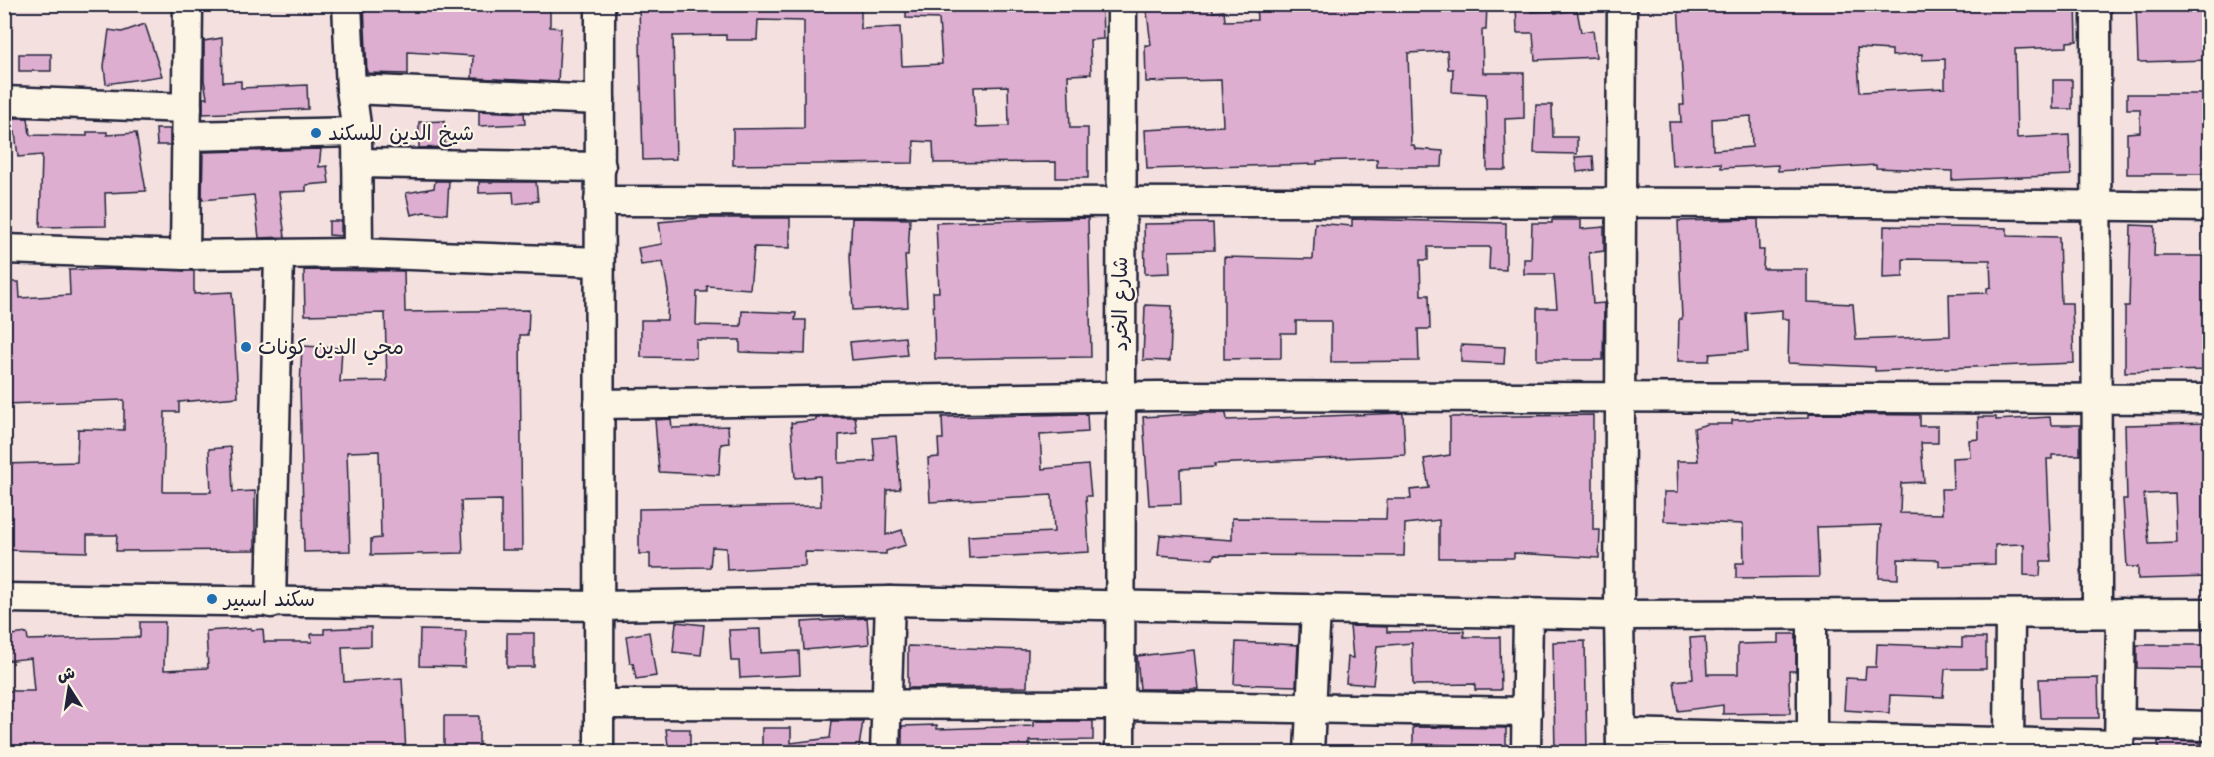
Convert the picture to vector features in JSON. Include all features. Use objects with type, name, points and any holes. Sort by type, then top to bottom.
[{"type":"street","points":[[185,255],[188,4]]},
{"type":"street","points":[[348,4],[351,88],[357,132],[358,253]]},
{"type":"street","points":[[599,753],[600,4]]},
{"type":"street","name":"شارع الخرد","points":[[1120,753],[1118,604],[1122,4]]},
{"type":"street","points":[[1622,4],[1618,615],[1621,743],[2009,747],[2119,741],[2210,726]]},
{"type":"street","points":[[2096,4],[2095,398],[2119,741]]},
{"type":"street","points":[[351,88],[600,100]]},
{"type":"street","points":[[4,101],[187,108]]},
{"type":"street","points":[[187,136],[357,132]]},
{"type":"street","points":[[357,163],[601,167]]},
{"type":"street","points":[[599,201],[1621,203],[2210,207]]},
{"type":"street","points":[[4,249],[185,255],[358,253],[599,262]]},
{"type":"street","points":[[271,603],[279,255]]},
{"type":"street","points":[[598,404],[1119,398],[2210,399]]},
{"type":"street","points":[[4,598],[598,606],[890,601],[1618,615],[2210,613]]},
{"type":"street","points":[[885,753],[890,601]]},
{"type":"street","points":[[1309,753],[1316,609]]},
{"type":"street","points":[[1526,753],[1528,613]]},
{"type":"street","points":[[2009,747],[2010,614]]},
{"type":"street","points":[[1812,616],[1812,745]]},
{"type":"street","points":[[600,704],[1119,705],[1527,712]]},
{"type":"shaded area","points":[[5,5],[2209,5],[2209,752],[5,752]]},
{"type":"building","points":[[364,4],[522,8],[522,4],[550,4],[550,27],[561,28],[558,82],[472,78],[473,56],[408,52],[408,74],[367,73]]},
{"type":"building","points":[[639,4],[861,4],[861,29],[900,27],[902,66],[942,64],[939,19],[906,18],[906,4],[1102,4],[1103,39],[1090,40],[1091,74],[1068,75],[1070,128],[1088,128],[1088,178],[1056,178],[1056,162],[934,163],[933,142],[914,141],[913,163],[733,165],[733,129],[804,128],[804,21],[758,20],[757,40],[726,40],[726,35],[673,36],[676,159],[643,160]],"holes":[[[1008,86],[1009,126],[976,127],[974,87]]]},
{"type":"building","points":[[1146,4],[1212,4],[1213,12],[1224,11],[1225,21],[1257,20],[1256,4],[1487,4],[1486,30],[1482,30],[1483,73],[1524,73],[1524,118],[1505,119],[1506,170],[1487,170],[1486,94],[1452,92],[1453,69],[1448,69],[1447,51],[1408,53],[1411,145],[1414,145],[1415,149],[1443,151],[1442,167],[1377,167],[1377,159],[1317,161],[1317,164],[1147,169],[1145,130],[1223,126],[1221,80],[1146,82],[1145,45],[1151,45]]},
{"type":"building","points":[[1516,4],[1531,4],[1531,12],[1555,11],[1555,13],[1577,10],[1581,32],[1593,30],[1596,57],[1535,60],[1533,33],[1517,33]]},
{"type":"building","points":[[1678,4],[2076,4],[2077,41],[2067,42],[2067,47],[2015,49],[2017,138],[2069,135],[2071,175],[1952,180],[1952,171],[1876,168],[1876,165],[1778,171],[1778,165],[1721,168],[1721,163],[1672,166],[1669,122],[1681,122],[1680,105],[1684,105]],"holes":[[[1857,48],[1892,50],[1892,56],[1922,54],[1922,60],[1945,59],[1945,88],[1860,92]],[[1751,116],[1752,147],[1713,150],[1712,119]]]},
{"type":"building","points":[[2136,4],[2210,4],[2210,60],[2138,62]]},
{"type":"building","points":[[145,24],[162,76],[106,84],[104,66],[109,30],[122,32]]},
{"type":"building","points":[[222,38],[223,82],[241,81],[241,88],[307,85],[308,109],[203,114],[203,98],[207,98],[204,80],[204,41]]},
{"type":"building","points":[[19,54],[51,54],[51,71],[19,71]]},
{"type":"building","points":[[2053,80],[2072,80],[2072,109],[2053,109]]},
{"type":"building","points":[[2127,94],[2205,94],[2205,174],[2127,174],[2127,133],[2140,132],[2140,109],[2127,109]]},
{"type":"building","points":[[1536,105],[1552,105],[1553,137],[1577,137],[1577,154],[1534,153]]},
{"type":"building","points":[[479,111],[524,113],[525,124],[479,126]]},
{"type":"building","points":[[4,118],[28,118],[30,135],[87,136],[87,132],[107,132],[107,135],[136,133],[146,191],[105,193],[106,226],[40,227],[42,155],[18,157],[15,132],[4,132]]},
{"type":"building","points":[[444,121],[445,147],[419,148],[419,122]]},
{"type":"building","points":[[156,129],[170,129],[170,145],[157,145]]},
{"type":"building","points":[[321,149],[319,167],[327,166],[329,183],[306,185],[306,191],[279,192],[285,237],[259,238],[254,195],[202,200],[203,152]]},
{"type":"building","points":[[1593,156],[1594,170],[1577,172],[1575,157]]},
{"type":"building","points":[[435,181],[449,181],[447,214],[424,212],[411,215],[406,193],[434,188]]},
{"type":"building","points":[[479,182],[536,182],[538,201],[514,204],[513,192],[479,193]]},
{"type":"building","points":[[701,218],[790,218],[790,248],[754,247],[750,289],[707,286],[707,292],[697,292],[696,325],[741,326],[742,311],[796,313],[795,320],[806,320],[805,354],[740,352],[740,340],[696,340],[696,358],[641,357],[641,320],[667,320],[668,291],[663,262],[641,265],[638,248],[662,244],[659,222]]},
{"type":"building","points":[[852,218],[910,219],[908,255],[905,255],[908,307],[853,310],[850,257]]},
{"type":"building","points":[[1088,218],[1091,357],[935,359],[933,292],[939,292],[936,223]]},
{"type":"building","points":[[1352,219],[1506,223],[1506,270],[1489,269],[1490,247],[1428,247],[1428,260],[1420,260],[1421,295],[1429,295],[1430,329],[1418,329],[1419,361],[1331,362],[1331,321],[1296,321],[1296,333],[1281,333],[1281,358],[1224,359],[1224,257],[1313,259],[1315,223],[1352,226]]},
{"type":"building","points":[[1758,219],[1759,250],[1764,250],[1763,269],[1807,269],[1807,302],[1853,304],[1856,340],[1950,336],[1949,294],[1987,293],[1987,288],[1991,287],[1990,260],[1903,259],[1903,277],[1883,278],[1884,226],[2007,228],[2007,236],[2059,237],[2061,303],[2072,303],[2074,363],[1875,371],[1875,367],[1788,363],[1789,319],[1782,319],[1782,310],[1746,313],[1748,351],[1710,354],[1709,361],[1678,361],[1679,319],[1682,319],[1678,221]]},
{"type":"building","points":[[1552,220],[1581,220],[1581,229],[1604,227],[1604,251],[1589,253],[1593,304],[1604,303],[1603,360],[1537,360],[1537,308],[1557,308],[1554,274],[1524,274],[1524,259],[1531,259],[1532,223],[1552,223]]},
{"type":"building","points":[[329,221],[341,221],[341,236],[329,235]]},
{"type":"building","points":[[1213,223],[1214,250],[1169,251],[1170,273],[1145,274],[1144,224]]},
{"type":"building","points":[[2131,225],[2155,226],[2154,256],[2208,256],[2210,370],[2125,372],[2125,306],[2129,306]]},
{"type":"building","points":[[69,270],[194,271],[194,294],[232,292],[238,397],[179,402],[179,412],[165,412],[163,492],[211,492],[209,449],[231,447],[233,492],[255,491],[255,550],[116,551],[117,535],[87,535],[87,552],[4,550],[4,464],[77,462],[78,429],[124,430],[124,400],[4,404],[4,282],[19,282],[20,298],[70,295]]},
{"type":"building","points":[[304,270],[404,271],[405,312],[529,310],[528,335],[520,335],[522,550],[501,550],[501,500],[461,501],[463,553],[371,555],[371,539],[381,538],[379,451],[347,452],[350,551],[304,552],[300,387],[302,346],[342,348],[340,382],[387,381],[385,313],[305,315]]},
{"type":"building","points":[[1145,305],[1172,306],[1170,361],[1143,360]]},
{"type":"building","points":[[905,337],[907,355],[852,360],[850,342]]},
{"type":"building","points":[[1461,345],[1505,347],[1504,364],[1461,362]]},
{"type":"building","points":[[1226,413],[1227,420],[1403,413],[1405,455],[1214,464],[1215,467],[1180,469],[1181,504],[1149,505],[1143,417]]},
{"type":"building","points":[[1087,414],[1088,432],[1040,435],[1042,469],[1088,465],[1091,496],[1086,496],[1089,552],[969,558],[968,536],[1054,532],[1052,495],[930,502],[928,458],[939,457],[938,439],[943,439],[942,417]]},
{"type":"building","points":[[1808,414],[1920,415],[1920,426],[1938,426],[1938,443],[1921,443],[1924,482],[1901,483],[1900,513],[1942,514],[1941,489],[1953,489],[1952,458],[1970,457],[1969,440],[1979,439],[1978,417],[1996,417],[1996,420],[2050,417],[2051,425],[2080,425],[2080,455],[2052,455],[2052,459],[2047,459],[2051,561],[2041,561],[2040,576],[2024,575],[2024,544],[1995,545],[1995,564],[1939,566],[1939,560],[1898,559],[1898,579],[1879,578],[1881,525],[1817,527],[1819,577],[1736,578],[1736,563],[1744,563],[1743,524],[1664,521],[1664,492],[1678,492],[1677,461],[1698,461],[1694,428],[1707,424],[1732,424],[1732,420],[1808,418]]},
{"type":"building","points":[[1593,415],[1593,530],[1600,530],[1599,558],[1514,553],[1514,558],[1439,558],[1439,520],[1405,524],[1404,556],[1214,555],[1213,559],[1158,555],[1160,535],[1232,540],[1232,518],[1386,519],[1387,499],[1411,499],[1410,490],[1429,488],[1424,459],[1450,455],[1450,417]]},
{"type":"building","points":[[816,417],[855,417],[857,433],[839,435],[839,463],[875,461],[873,438],[896,436],[900,489],[887,490],[886,535],[902,530],[906,545],[886,551],[886,554],[805,552],[805,566],[727,570],[726,548],[712,547],[710,567],[650,568],[650,554],[639,554],[639,509],[821,506],[820,476],[795,478],[791,423],[816,420]]},
{"type":"building","points":[[671,419],[672,428],[728,426],[729,443],[721,444],[719,475],[659,472],[655,420]]},
{"type":"building","points":[[2210,423],[2210,577],[2138,579],[2138,567],[2127,567],[2123,499],[2127,499],[2125,425]],"holes":[[[2175,493],[2177,543],[2149,544],[2144,494]]]},
{"type":"building","points":[[867,618],[869,644],[804,650],[802,622]]},
{"type":"building","points":[[140,622],[165,622],[164,670],[208,668],[206,631],[263,629],[264,642],[312,642],[311,634],[324,634],[324,629],[371,627],[371,646],[342,647],[344,682],[402,678],[406,753],[4,753],[4,691],[34,691],[31,658],[4,661],[4,636],[27,633],[28,640],[140,637]]},
{"type":"building","points":[[676,622],[704,625],[701,655],[673,652]]},
{"type":"building","points":[[1350,626],[1387,627],[1387,632],[1464,631],[1464,637],[1500,637],[1501,690],[1475,690],[1475,684],[1413,685],[1412,643],[1377,646],[1373,685],[1346,683],[1348,657],[1353,658]]},
{"type":"building","points":[[760,629],[761,653],[799,651],[800,675],[740,678],[739,661],[731,661],[729,630]]},
{"type":"building","points":[[420,630],[466,631],[465,667],[419,666]]},
{"type":"building","points":[[649,632],[656,676],[636,679],[633,663],[630,663],[626,636]]},
{"type":"building","points":[[507,633],[534,633],[534,667],[507,667]]},
{"type":"building","points":[[1779,634],[1796,634],[1796,671],[1789,671],[1790,713],[1723,714],[1723,705],[1678,711],[1674,681],[1693,679],[1690,638],[1705,637],[1707,674],[1738,674],[1738,644],[1779,643]]},
{"type":"building","points":[[1962,638],[1986,638],[1986,669],[1945,669],[1943,697],[1890,695],[1889,713],[1844,710],[1846,678],[1865,679],[1866,667],[1876,667],[1877,644],[1962,647]]},
{"type":"building","points":[[1585,641],[1587,753],[1555,753],[1553,642]]},
{"type":"building","points":[[1236,642],[1298,645],[1296,686],[1234,684]]},
{"type":"building","points":[[2137,645],[2210,645],[2210,669],[2137,668]]},
{"type":"building","points":[[908,646],[1028,650],[1027,687],[908,688]]},
{"type":"building","points":[[1194,650],[1198,689],[1140,689],[1137,656]]},
{"type":"building","points":[[2098,678],[2099,718],[2041,718],[2039,679]]},
{"type":"building","points":[[444,716],[479,716],[479,753],[444,753]]},
{"type":"building","points":[[832,721],[863,721],[858,753],[762,753],[762,728],[791,728],[791,743],[830,738]]},
{"type":"building","points":[[1034,721],[1093,721],[1093,740],[1029,741],[1029,753],[902,752],[902,726],[937,725],[937,729],[1034,726]]},
{"type":"building","points":[[1413,727],[1506,728],[1506,746],[1413,744]]},
{"type":"building","points":[[666,729],[690,729],[690,753],[669,753]]},
{"type":"building","points":[[2158,741],[2200,742],[2200,753],[2158,753]]},
{"type":"place","name":"شيخ الدين للسكند","points":[[316,133]]},
{"type":"place","name":"محي الدين كونات","points":[[246,347]]},
{"type":"place","name":"سكند اسبير","points":[[212,599]]}]
